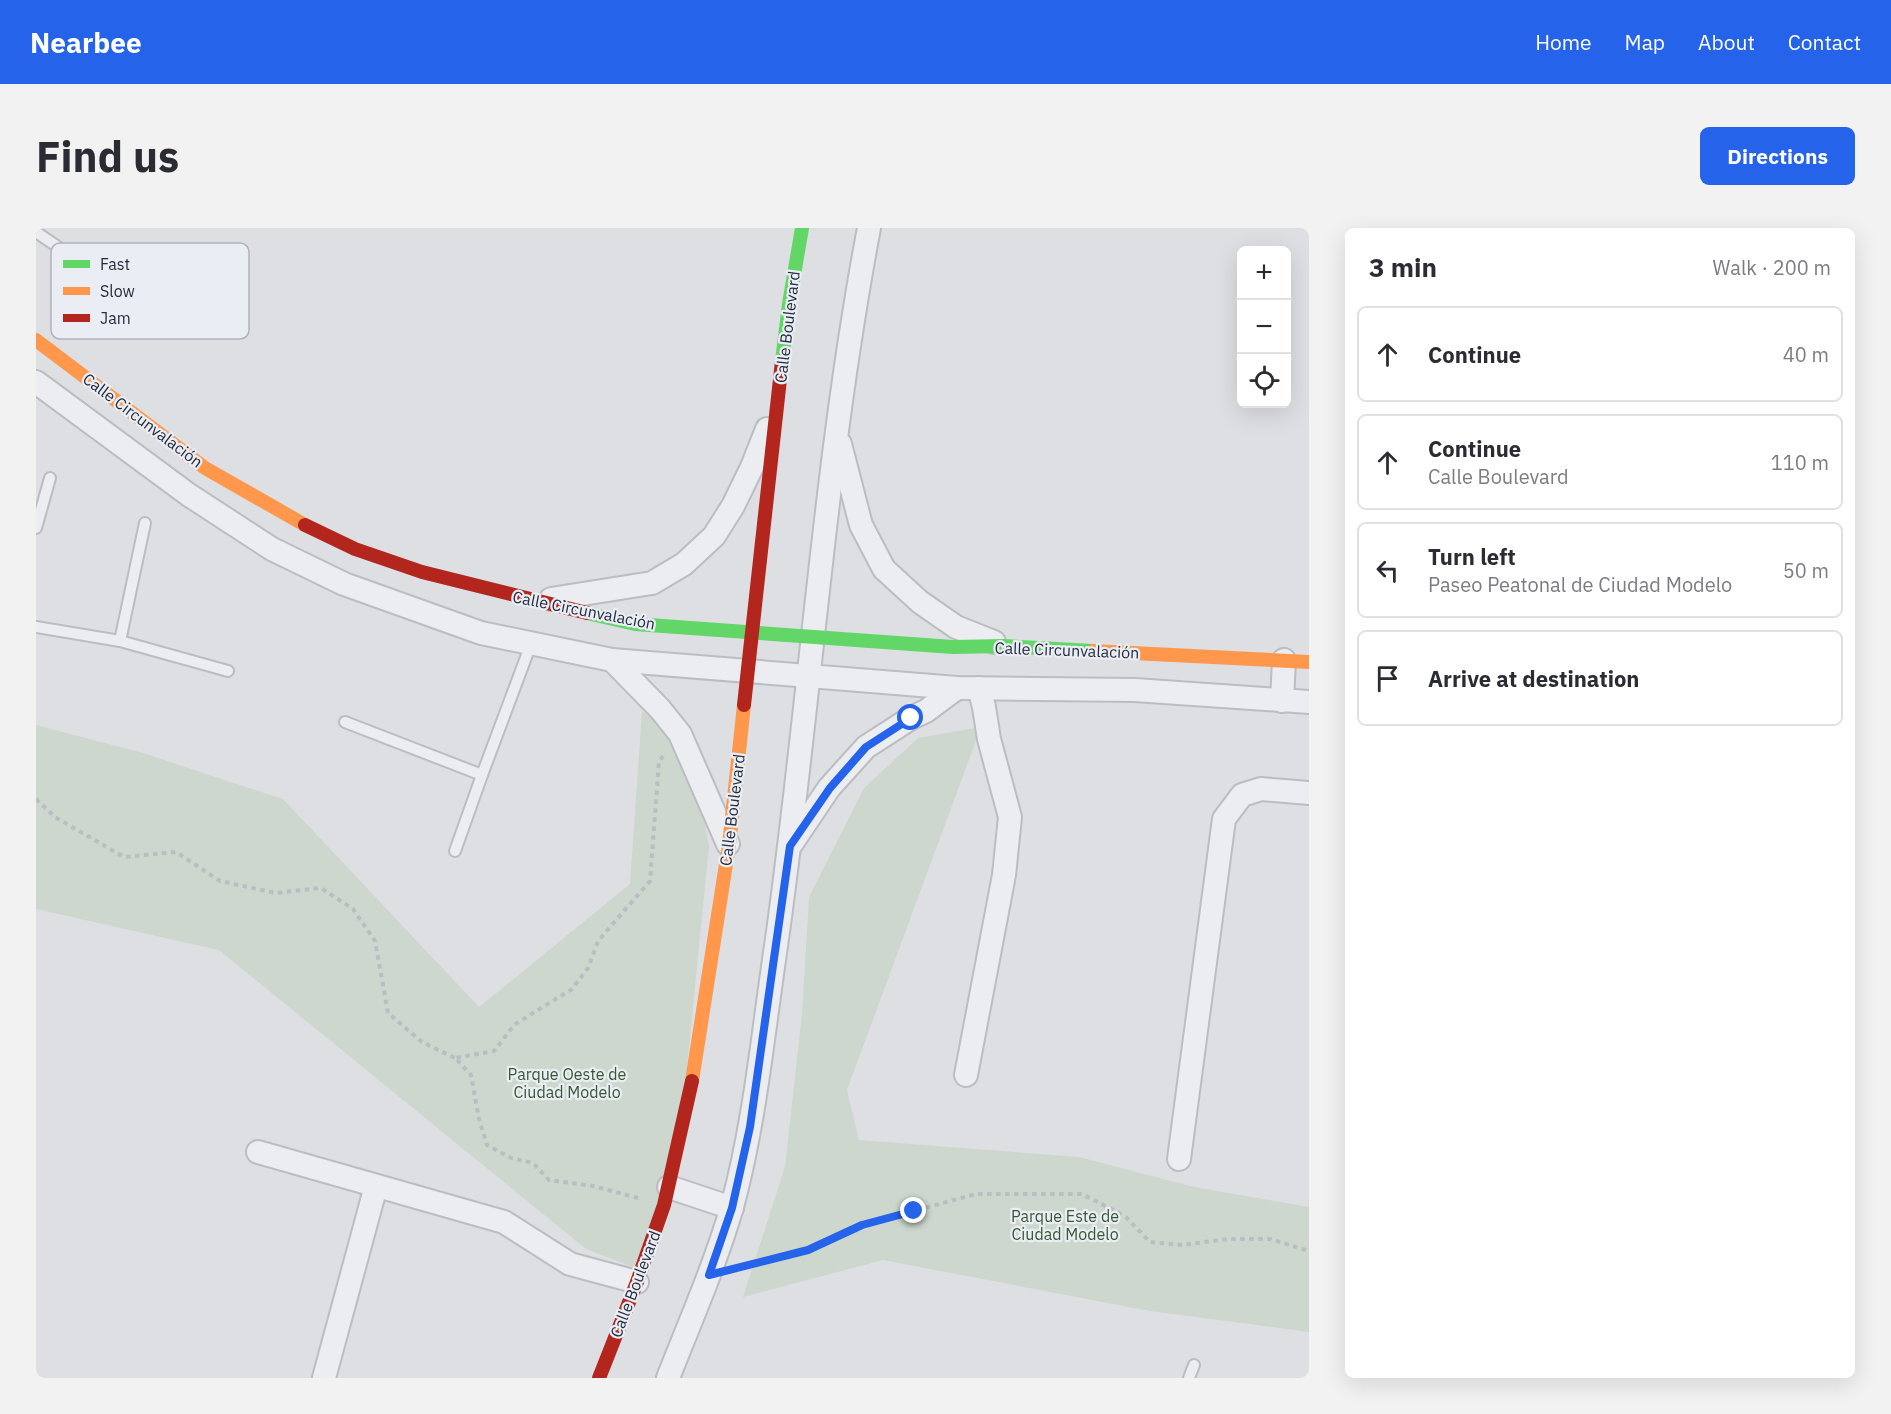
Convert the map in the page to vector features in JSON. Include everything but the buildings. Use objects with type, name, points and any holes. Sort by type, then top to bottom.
[{"type":"street","name":"Calle Boulevard","points":[[599,1378],[638,1282],[666,1196],[692,1081],[729,845],[778,400],[802,228]]},
{"type":"street","points":[[668,1378],[709,1275],[732,1208],[750,1127],[790,846],[837,432],[869,228]]},
{"type":"street","name":"Calle Circunvalación","points":[[36,340],[205,468],[288,517],[355,549],[422,572],[533,602],[635,624],[813,638],[953,647],[1004,646],[1309,662]]},
{"type":"street","name":"Calle Circunvalación","points":[[36,382],[189,495],[272,549],[344,584],[481,633],[612,660],[968,688],[1135,690],[1309,702]]},
{"type":"street","points":[[533,602],[652,583],[684,564],[714,536],[733,506],[752,467],[778,400]]},
{"type":"street","points":[[837,432],[861,525],[884,569],[920,602],[956,627],[1004,646]]},
{"type":"street","points":[[612,660],[680,734],[729,845]]},
{"type":"street","points":[[1282,700],[1284,660]]},
{"type":"street","points":[[790,846],[830,788],[866,747],[968,688],[984,707],[989,739],[1010,817],[1004,875],[966,1076]]},
{"type":"street","points":[[1179,1159],[1224,819],[1242,795],[1261,789],[1309,793]]},
{"type":"street","points":[[258,1152],[504,1222],[570,1264],[638,1282]]},
{"type":"street","points":[[324,1378],[376,1186]]},
{"type":"street","points":[[666,1196],[732,1208]]},
{"type":"lane","points":[[36,232],[52,243]]},
{"type":"lane","points":[[36,528],[50,478]]},
{"type":"lane","points":[[120,641],[145,523]]},
{"type":"lane","points":[[36,627],[120,641],[228,671]]},
{"type":"lane","points":[[455,851],[531,644]]},
{"type":"lane","points":[[345,722],[482,775]]},
{"type":"lane","points":[[1189,1378],[1194,1365]]},
{"type":"path","points":[[455,1058],[494,1051],[514,1025],[572,989],[588,968],[598,941],[650,881],[659,762],[680,734]]},
{"type":"path","points":[[36,799],[55,817],[124,857],[176,852],[220,881],[276,893],[321,888],[353,909],[375,941],[388,1012],[422,1042],[455,1058],[471,1075],[479,1119],[487,1145],[511,1158],[533,1163],[549,1180],[666,1196]]},
{"type":"path","points":[[709,1275],[808,1250],[862,1225],[976,1194],[1082,1194],[1125,1216],[1150,1242],[1182,1245],[1228,1239],[1270,1239],[1309,1251]]},
{"type":"green space","name":"Parque Oeste de Ciudad Modelo","points":[[642,711],[690,749],[709,846],[686,1078],[643,1271],[586,1249],[219,950],[36,909],[36,725],[143,753],[283,799],[479,1007],[630,884]]},
{"type":"green space","name":"Parque Este de Ciudad Modelo","points":[[981,727],[847,1090],[859,1140],[1079,1157],[1194,1187],[1309,1207],[1309,1332],[1150,1311],[883,1260],[743,1297],[785,1167],[802,1014],[809,897],[864,788],[918,738]]},
{"type":"traffic: fast","points":[[782,361],[802,228]]},
{"type":"traffic: fast","points":[[587,613],[635,624],[953,647],[1004,646],[1093,651]]},
{"type":"traffic: slow","points":[[36,340],[205,468],[305,525]]},
{"type":"traffic: slow","points":[[1093,651],[1309,662]]},
{"type":"traffic: slow","points":[[692,1081],[729,845],[744,705]]},
{"type":"traffic: jam","points":[[744,705],[782,361]]},
{"type":"traffic: jam","points":[[305,525],[355,549],[422,572],[587,613]]},
{"type":"traffic: jam","points":[[599,1378],[637,1282],[664,1205],[692,1081]]},
{"type":"route","points":[[911,718],[866,747],[830,788],[790,846],[750,1127],[732,1208],[709,1275],[808,1250],[862,1225],[914,1211]]}]
